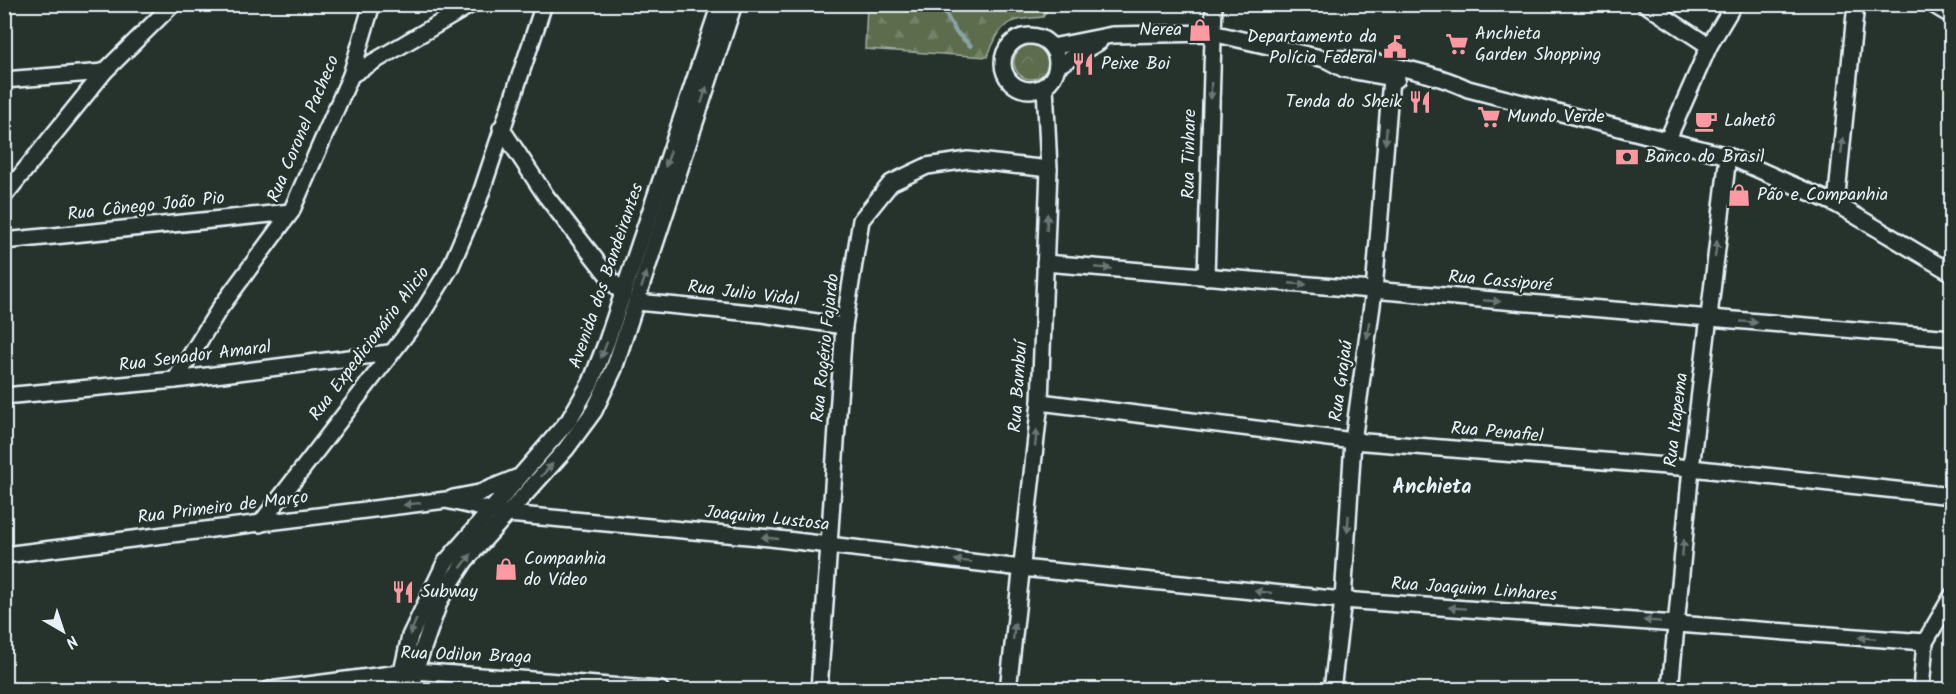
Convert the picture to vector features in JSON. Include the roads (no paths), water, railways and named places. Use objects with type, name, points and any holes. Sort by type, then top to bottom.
[{"type":"street","points":[[4,196],[104,72],[173,4]]},
{"type":"street","name":"Rua Coronel Pacheco","points":[[175,380],[220,308],[291,212],[351,75],[372,4]]},
{"type":"street","points":[[351,75],[472,4]]},
{"type":"street","name":"Rua Expedicionário Alicio","points":[[260,524],[389,353],[421,315],[450,268],[477,205],[544,4]]},
{"type":"street","name":"Avenida dos Bandeirantes","points":[[413,690],[408,671],[410,636],[435,580],[459,545],[569,420],[600,362],[720,4]]},
{"type":"street","name":"Avenida dos Bandeirantes","points":[[398,690],[440,600],[465,561],[566,449],[594,411],[614,369],[734,4]]},
{"type":"street","name":"Rua Tinhare","points":[[1206,277],[1214,4]]},
{"type":"street","points":[[1645,4],[1709,46]]},
{"type":"street","points":[[1667,141],[1709,46],[1734,4]]},
{"type":"street","points":[[1836,204],[1856,4]]},
{"type":"street","points":[[1932,4],[1952,16]]},
{"type":"street","points":[[1052,47],[1112,35],[1212,33],[1325,59],[1344,69],[1447,90],[1468,89]]},
{"type":"street","points":[[1057,66],[1112,35]]},
{"type":"street","points":[[1022,37],[1038,38],[1052,47],[1057,66],[1051,81],[1045,86],[1029,91],[1020,89],[1007,79],[1002,63],[1008,47],[1022,37]]},
{"type":"street","points":[[1325,59],[1344,57],[1450,80],[1468,89],[1728,156],[1836,204],[1952,273]]},
{"type":"street","points":[[4,80],[104,72]]},
{"type":"street","name":"Rua Grajaú","points":[[1332,690],[1342,600],[1353,441],[1374,291],[1391,78]]},
{"type":"street","name":"Rua Bambuí","points":[[1008,690],[1040,402],[1049,169],[1045,86]]},
{"type":"street","points":[[501,128],[546,196],[623,295]]},
{"type":"street","name":"Rua Itapema","points":[[1670,690],[1691,468],[1728,156]]},
{"type":"street","name":"Rua Rogério Fajardo","points":[[819,690],[844,327],[861,220],[891,183],[927,166],[968,160],[1049,169]]},
{"type":"street","name":"Rua Cônego João Pio","points":[[4,241],[291,212]]},
{"type":"street","name":"Rua Cassiporé","points":[[1045,263],[1952,338]]},
{"type":"street","name":"Rua Julio Vidal","points":[[637,302],[762,314],[844,327]]},
{"type":"street","name":"Rua Senador Amaral","points":[[4,396],[175,380],[389,353]]},
{"type":"street","name":"Rua Penafiel","points":[[1040,402],[1353,441],[1691,468],[1952,496]]},
{"type":"street","name":"Rua Primeiro de Março","points":[[4,555],[446,500],[479,492],[518,477]]},
{"type":"street","name":"Rua Primeiro de Março","points":[[446,500],[507,513]]},
{"type":"street","name":"Joaquim Lustosa","points":[[507,513],[1021,568]]},
{"type":"street","name":"Rua Joaquim Linhares","points":[[1021,568],[1342,600],[1925,642]]},
{"type":"street","points":[[1921,690],[1925,642],[1952,596]]},
{"type":"street","name":"Rua Odilon Braga","points":[[270,690],[408,671],[661,690]]},
{"type":"waterway","points":[[940,4],[956,32],[971,46]]},
{"type":"place","name":"Nerea","points":[[1200,30]]},
{"type":"place","name":"Anchieta Garden Shopping","points":[[1457,44]]},
{"type":"place","name":"Departamento da Polícia Federal","points":[[1395,47]]},
{"type":"place","name":"Peixe Boi","points":[[1083,64]]},
{"type":"place","name":"Tenda do Sheik","points":[[1420,102]]},
{"type":"place","name":"Mundo Verde","points":[[1489,117]]},
{"type":"place","name":"Lahetô","points":[[1706,121]]},
{"type":"place","name":"Banco do Brasil","points":[[1627,157]]},
{"type":"place","name":"Pão e Companhia","points":[[1739,195]]},
{"type":"place","name":"Companhia do Vídeo","points":[[506,569]]},
{"type":"place","name":"Subway","points":[[403,592]]},
{"type":"district","name":"Anchieta","points":[[1432,488]]}]
